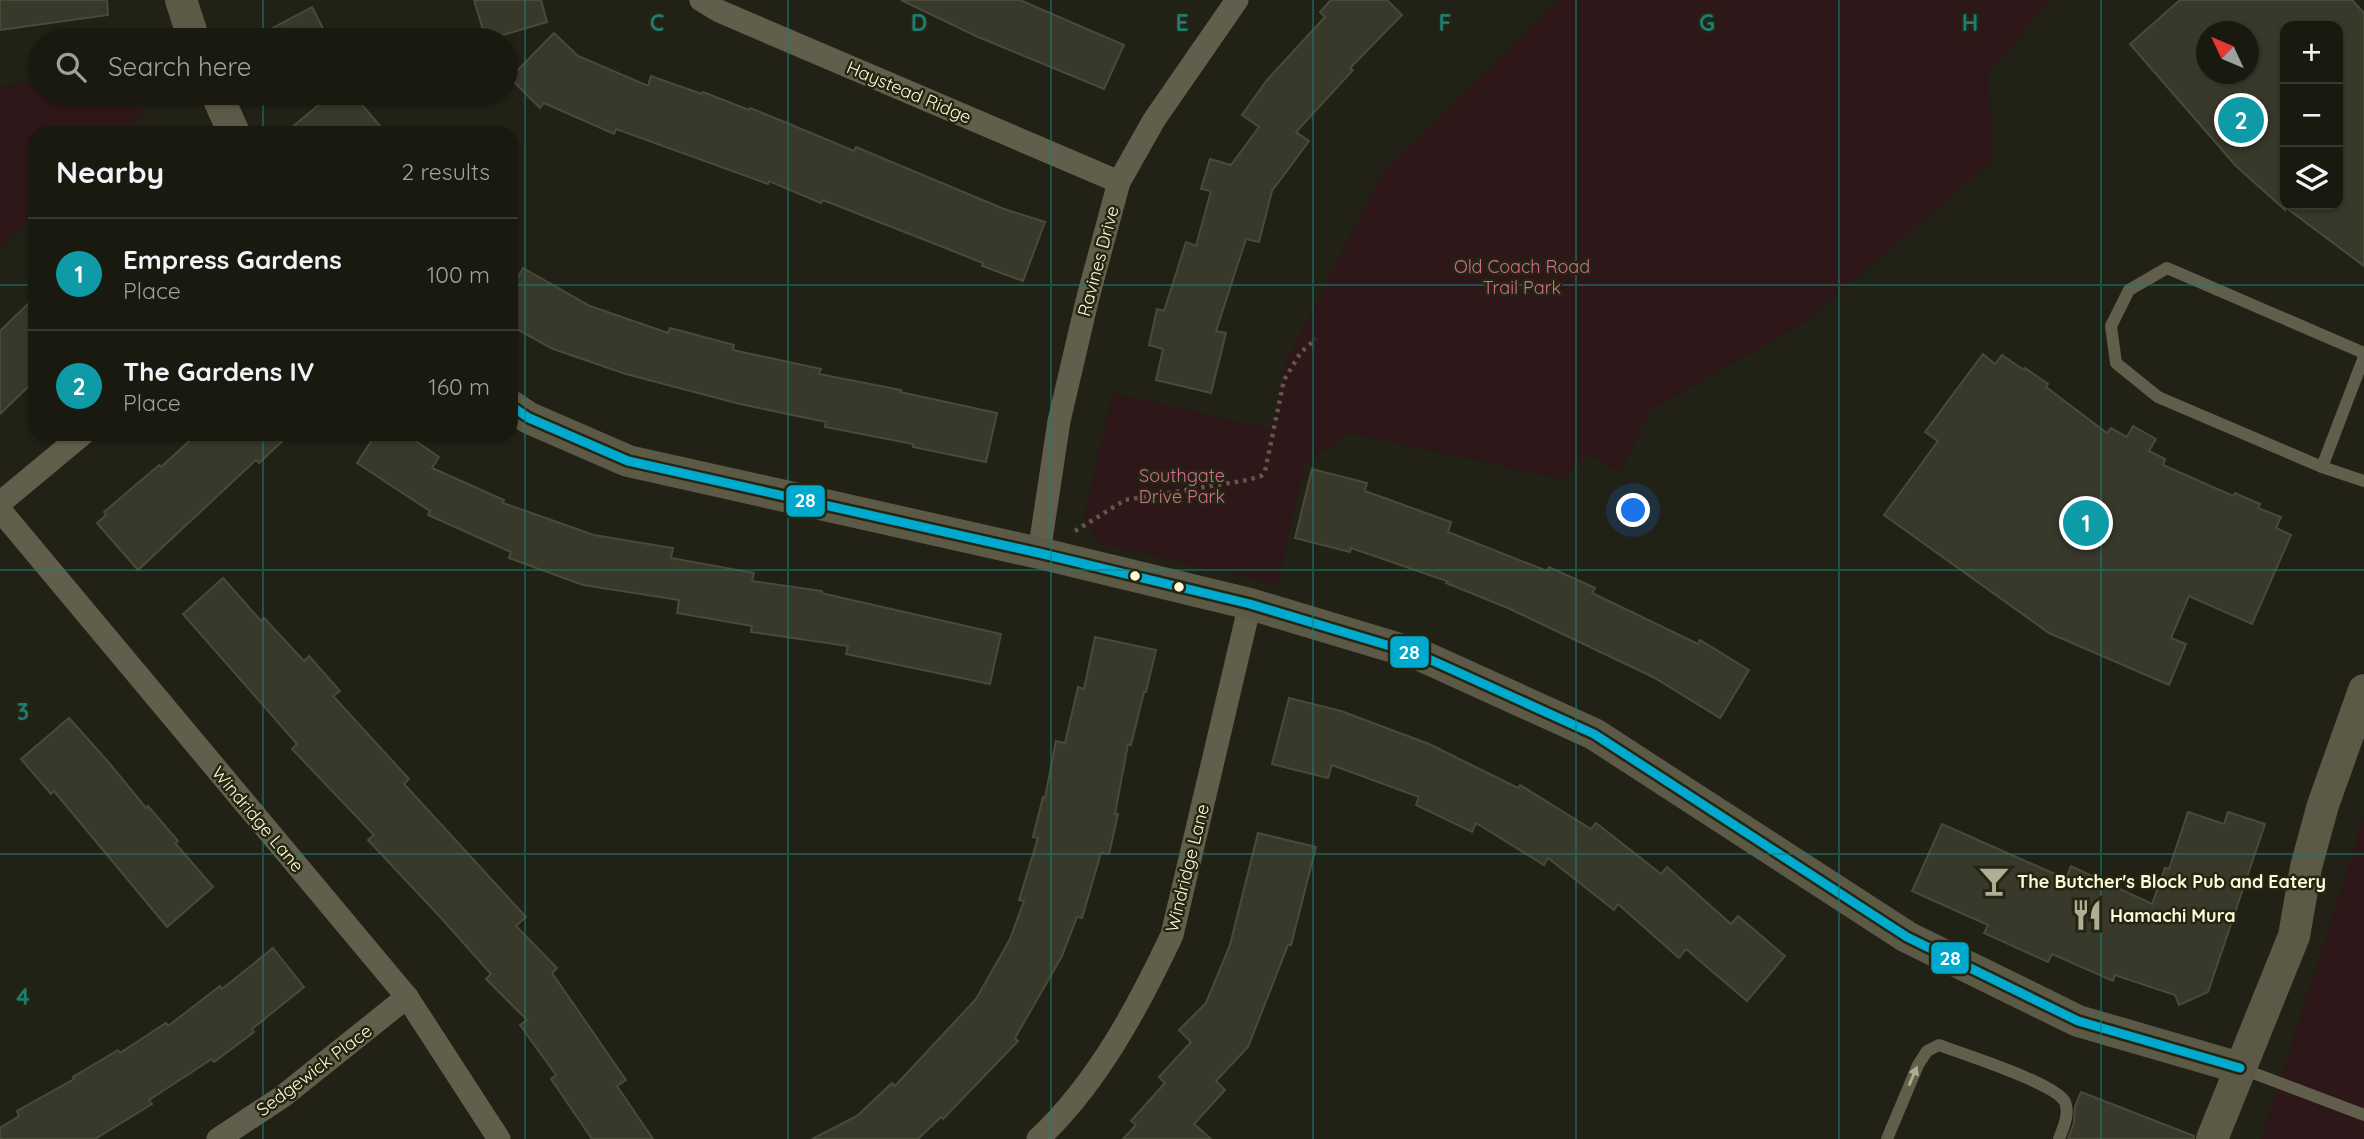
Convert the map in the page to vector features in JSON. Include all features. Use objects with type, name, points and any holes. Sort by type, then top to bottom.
[{"type":"street","points":[[181,0],[190,28]]},
{"type":"street","name":"Haystead Ridge","points":[[701,0],[719,11],[1119,182]]},
{"type":"street","name":"Ravines Drive","points":[[1039,553],[1059,421],[1119,182],[1154,120],[1237,0]]},
{"type":"street","points":[[221,105],[231,126]]},
{"type":"street","points":[[518,411],[628,461],[1039,553],[1250,604],[1420,655],[1594,734],[1907,937],[2078,1021],[2240,1068]]},
{"type":"street","points":[[0,503],[74,441]]},
{"type":"street","name":"Windridge Lane","points":[[0,510],[407,997],[499,1139]]},
{"type":"street","name":"Windridge Lane","points":[[1038,1139],[1058,1121],[1106,1056],[1152,978],[1172,935],[1250,604]]},
{"type":"street","points":[[2212,1139],[2294,936],[2306,867],[2323,805],[2364,690]]},
{"type":"street","name":"Sedgewick Place","points":[[218,1139],[282,1097],[407,997]]},
{"type":"lane","points":[[2322,467],[2364,356],[2167,268],[2129,290],[2111,326],[2116,363],[2158,397],[2322,467],[2364,481]]},
{"type":"lane","points":[[1887,1139],[1918,1065],[1927,1051],[1939,1045],[2020,1075],[2061,1096],[2067,1105],[2065,1124],[2059,1139]]},
{"type":"lane","points":[[2240,1068],[2364,1115]]},
{"type":"path","points":[[1039,553],[1125,500],[1261,476],[1265,471],[1284,380],[1301,352],[1316,339]]},
{"type":"green space","name":"Old Coach Road Trail Park","points":[[1559,0],[2051,0],[1988,73],[1993,160],[1807,321],[1650,410],[1621,472],[1587,454],[1562,479],[1349,433],[1305,464],[1277,585],[1098,543],[1083,518],[1113,393],[1271,429],[1288,358],[1382,174]]},
{"type":"green space","points":[[28,81],[28,105],[133,105],[145,112],[130,126],[28,126],[28,221],[0,247],[0,87]]},
{"type":"green space","points":[[2364,818],[2364,1139],[2261,1139]]},
{"type":"building","points":[[0,0],[107,0],[108,15],[0,30]]},
{"type":"building","points":[[474,0],[541,0],[547,22],[518,31],[518,28],[482,28]]},
{"type":"building","points":[[901,0],[1020,0],[1124,45],[1104,89],[978,37]]},
{"type":"building","points":[[1331,0],[1387,0],[1402,15],[1350,68],[1353,70],[1296,132],[1309,141],[1272,191],[1259,242],[1246,239],[1216,331],[1226,333],[1211,393],[1156,380],[1163,349],[1149,345],[1157,309],[1164,311],[1186,242],[1196,246],[1211,191],[1201,189],[1210,159],[1231,165],[1259,127],[1242,115],[1267,80],[1325,17],[1320,12]]},
{"type":"building","points":[[2180,0],[2352,0],[2364,13],[2364,266],[2289,210],[2343,210],[2343,21],[2280,21],[2280,206],[2236,166],[2130,44]]},
{"type":"building","points":[[312,7],[323,28],[273,28]]},
{"type":"building","points":[[554,33],[578,56],[648,86],[651,76],[749,110],[750,108],[854,151],[856,147],[1004,209],[1045,222],[1023,281],[823,200],[821,203],[769,181],[768,184],[616,129],[614,134],[544,103],[540,108],[518,86],[518,70]]},
{"type":"building","points":[[319,105],[362,105],[380,126],[293,126]]},
{"type":"building","points":[[523,268],[590,306],[668,333],[670,328],[734,345],[733,350],[821,369],[819,374],[997,413],[986,462],[825,427],[826,422],[740,404],[626,374],[553,349],[518,330],[518,277]]},
{"type":"building","points":[[28,304],[28,387],[0,414],[0,331]]},
{"type":"building","points":[[1983,354],[1995,364],[2002,355],[2024,370],[2025,368],[2107,433],[2111,428],[2127,437],[2133,426],[2156,439],[2149,451],[2165,459],[2163,465],[2233,496],[2235,493],[2260,504],[2258,508],[2281,517],[2276,528],[2291,535],[2252,624],[2189,596],[2171,638],[2186,644],[2169,685],[2049,633],[1884,515],[1938,441],[1925,432]]},
{"type":"building","points":[[189,441],[283,441],[259,463],[256,460],[138,570],[97,523],[106,515],[104,512],[159,465],[161,467]]},
{"type":"building","points":[[371,441],[415,441],[439,457],[432,468],[504,500],[503,503],[594,535],[673,548],[671,558],[754,573],[752,581],[822,591],[821,593],[1001,634],[990,684],[846,654],[848,646],[751,632],[752,626],[677,613],[679,600],[583,585],[509,558],[511,552],[428,515],[430,511],[357,463]]},
{"type":"building","points":[[1312,469],[1367,483],[1365,491],[1451,522],[1448,532],[1547,571],[1549,567],[1595,588],[1592,593],[1698,644],[1700,640],[1749,670],[1720,718],[1653,677],[1508,608],[1446,583],[1447,581],[1351,548],[1350,552],[1295,538]]},
{"type":"building","points":[[223,578],[261,621],[264,618],[304,661],[309,656],[340,691],[333,696],[409,779],[404,784],[526,917],[516,926],[557,968],[552,973],[626,1080],[617,1086],[653,1139],[592,1139],[551,1079],[556,1075],[520,1025],[527,1020],[486,979],[491,974],[368,840],[374,835],[292,749],[297,744],[183,614]]},
{"type":"building","points":[[1095,637],[1156,650],[1131,745],[1128,744],[1109,854],[1101,853],[1082,918],[1077,917],[1062,956],[1015,1038],[1018,1041],[943,1119],[941,1117],[918,1139],[812,1139],[857,1116],[892,1083],[895,1086],[976,999],[1010,939],[1024,901],[1019,900],[1038,838],[1033,837],[1043,797],[1045,798],[1056,741],[1065,743],[1078,687],[1084,689]]},
{"type":"building","points":[[1289,698],[1341,711],[1429,744],[1518,788],[1520,785],[1591,829],[1596,823],[1661,874],[1667,867],[1731,924],[1738,916],[1785,956],[1747,1001],[1686,949],[1679,958],[1618,904],[1614,910],[1548,858],[1544,865],[1476,823],[1472,832],[1416,805],[1419,797],[1332,765],[1328,778],[1272,764]]},
{"type":"building","points":[[69,718],[178,841],[175,843],[213,887],[167,927],[54,791],[51,794],[21,759]]},
{"type":"building","points":[[2188,812],[2224,824],[2228,812],[2265,824],[2208,992],[2179,1005],[2175,995],[2115,975],[2113,981],[2052,954],[2048,962],[1984,933],[1988,925],[1912,891],[1942,824],[2066,879],[2071,866],[2152,904],[2165,868],[2169,869]]},
{"type":"building","points":[[1258,833],[1316,847],[1291,945],[1288,945],[1248,1047],[1216,1081],[1225,1090],[1194,1124],[1211,1139],[1123,1139],[1136,1125],[1131,1121],[1165,1083],[1159,1077],[1191,1042],[1179,1030],[1206,1003],[1230,945]]},
{"type":"building","points":[[273,948],[304,987],[252,1029],[254,1032],[214,1062],[212,1059],[149,1100],[152,1104],[95,1139],[0,1139],[0,1128],[19,1116],[17,1111],[118,1050],[120,1053],[166,1023],[168,1026],[220,986],[222,989]]},
{"type":"building","points":[[2081,1092],[2194,1136],[2194,1139],[2068,1139]]},
{"type":"transit line","name":"28","points":[[518,411],[628,461],[1039,553],[1250,604],[1420,655],[1594,734],[1907,937],[2078,1021],[2240,1068]]},
{"type":"place","name":"The Gardens IV","points":[[2241,120]]},
{"type":"place","name":"Empress Gardens","points":[[2086,523]]},
{"type":"place","name":"The Butcher's Block Pub and Eatery","points":[[1994,881]]},
{"type":"place","name":"Hamachi Mura","points":[[2087,915]]},
{"type":"park label","name":"Southgate Drive Park","points":[[1182,485]]}]
